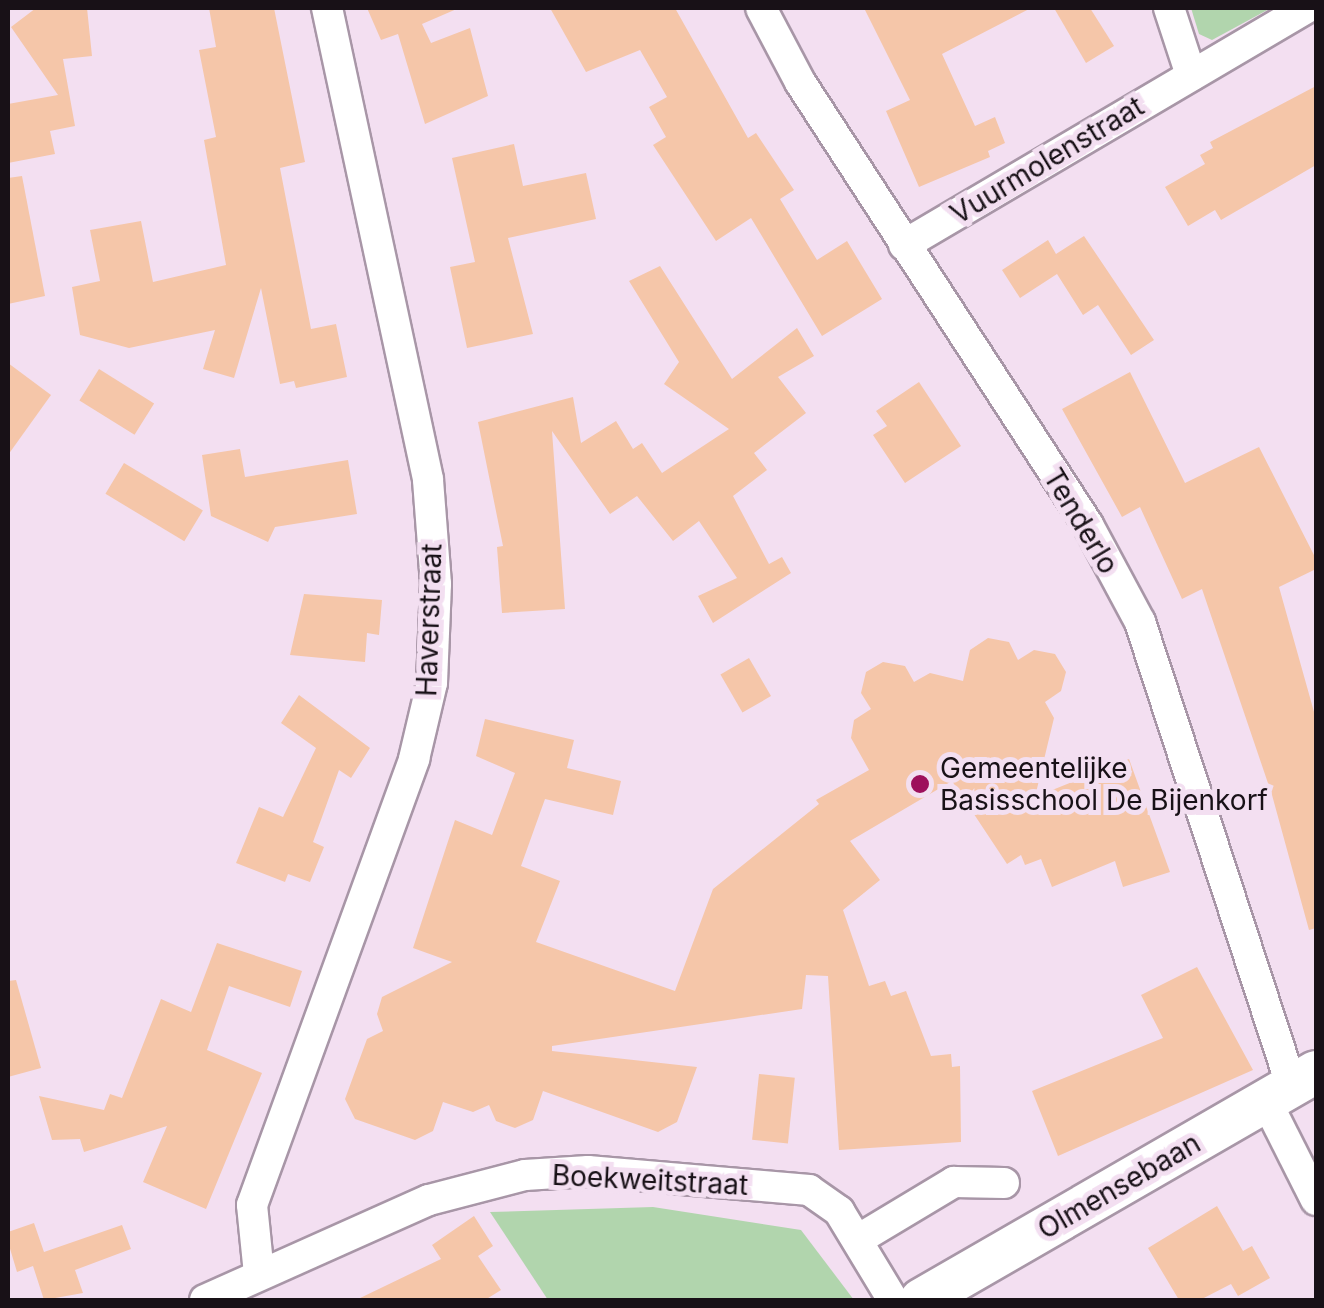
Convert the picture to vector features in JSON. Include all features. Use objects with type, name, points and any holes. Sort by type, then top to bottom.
[{"type":"street","name":"Haverstraat","points":[[260,1274],[252,1205],[414,758],[432,683],[436,584],[428,480],[327,8]]},
{"type":"street","name":"Tenderlo","points":[[761,8],[904,245],[1088,525],[1140,622],[1292,1086],[1316,1200]]},
{"type":"street","points":[[1169,8],[1191,75]]},
{"type":"street","name":"Vuurmolenstraat","points":[[904,245],[1306,8]]},
{"type":"street","name":"Olmensebaan","points":[[921,1300],[1292,1086]]},
{"type":"street","name":"Boekweitstraat","points":[[205,1300],[429,1200],[525,1176],[588,1171],[809,1190],[839,1211],[894,1300]]},
{"type":"street","points":[[858,1239],[954,1182],[1004,1183]]},
{"type":"green space","points":[[1191,8],[1271,8],[1212,40],[1199,34]]},
{"type":"green space","points":[[653,1207],[801,1230],[854,1300],[548,1300],[490,1212]]},
{"type":"building","points":[[36,8],[87,8],[92,56],[63,59],[75,126],[50,131],[55,154],[8,163],[8,104],[58,95],[11,27]]},
{"type":"building","points":[[209,8],[274,8],[305,162],[280,168],[311,329],[336,324],[347,377],[296,388],[294,381],[280,384],[261,288],[234,378],[203,369],[215,330],[129,348],[80,335],[72,287],[100,281],[90,230],[141,221],[153,282],[226,265],[204,140],[216,137],[199,50],[216,47]]},
{"type":"building","points":[[367,8],[459,8],[422,24],[431,43],[470,28],[488,96],[425,124],[398,34],[381,40]]},
{"type":"building","points":[[550,8],[675,8],[748,138],[756,133],[794,190],[780,199],[817,260],[847,241],[882,299],[822,336],[751,218],[716,241],[653,145],[666,137],[649,107],[667,97],[640,50],[586,72]]},
{"type":"building","points":[[864,8],[1031,8],[942,54],[975,126],[995,117],[1005,143],[988,151],[990,157],[919,187],[886,111],[910,100]]},
{"type":"building","points":[[1054,8],[1090,8],[1114,46],[1086,63]]},
{"type":"building","points":[[1316,86],[1316,165],[1221,220],[1215,210],[1188,226],[1165,187],[1205,164],[1200,155],[1213,148],[1210,142]]},
{"type":"building","points":[[514,144],[523,186],[586,173],[596,219],[508,238],[533,334],[467,348],[450,267],[475,262],[452,158]]},
{"type":"building","points":[[22,176],[45,296],[8,304],[8,178]]},
{"type":"building","points":[[1084,236],[1154,340],[1131,355],[1098,305],[1083,315],[1057,274],[1020,298],[1002,270],[1048,240],[1056,254]]},
{"type":"building","points":[[660,266],[732,379],[797,328],[814,356],[778,377],[806,413],[754,453],[767,470],[733,496],[769,564],[782,557],[791,573],[713,623],[698,596],[737,578],[699,521],[673,541],[637,496],[610,514],[552,431],[565,609],[502,613],[497,547],[503,546],[478,422],[573,397],[581,443],[616,421],[633,449],[642,443],[662,473],[729,429],[664,384],[679,362],[629,281]]},
{"type":"building","points":[[8,363],[51,395],[8,455]]},
{"type":"building","points":[[99,369],[154,403],[135,435],[79,400]]},
{"type":"building","points":[[1130,372],[1185,483],[1259,447],[1316,559],[1316,569],[1279,587],[1316,719],[1316,928],[1309,930],[1272,795],[1202,589],[1182,599],[1140,507],[1122,517],[1062,409]]},
{"type":"building","points":[[919,382],[961,446],[905,483],[873,435],[887,426],[876,411]]},
{"type":"building","points":[[240,449],[245,477],[348,460],[357,514],[275,527],[268,542],[211,516],[202,455]]},
{"type":"building","points":[[124,463],[203,510],[184,541],[105,494]]},
{"type":"building","points":[[304,594],[382,600],[379,635],[367,633],[365,662],[290,655]]},
{"type":"building","points":[[988,638],[1009,642],[1018,660],[1034,650],[1055,654],[1066,672],[1061,691],[1045,702],[1054,718],[1035,797],[1129,759],[1170,872],[1123,887],[1115,861],[1052,887],[1041,859],[1025,865],[1021,855],[1007,864],[952,781],[850,841],[880,880],[843,910],[869,986],[885,981],[891,996],[906,991],[931,1056],[951,1054],[952,1067],[960,1066],[961,1142],[839,1150],[828,976],[806,975],[802,1009],[552,1046],[552,1051],[697,1067],[677,1122],[658,1132],[543,1091],[533,1120],[515,1128],[496,1121],[489,1105],[473,1112],[443,1102],[433,1131],[415,1140],[355,1119],[345,1099],[367,1039],[383,1031],[377,1014],[382,997],[452,962],[413,948],[455,820],[492,835],[515,773],[476,756],[485,719],[574,740],[567,768],[621,781],[613,815],[545,799],[521,866],[560,881],[536,942],[675,991],[713,889],[819,804],[816,800],[869,770],[851,738],[854,720],[871,709],[861,693],[866,672],[883,662],[905,666],[914,682],[930,673],[963,681],[970,650]]},
{"type":"building","points":[[749,658],[771,696],[742,713],[720,674]]},
{"type":"building","points":[[299,695],[370,748],[351,778],[339,770],[313,842],[324,847],[310,882],[288,874],[285,882],[236,863],[259,807],[283,817],[316,748],[281,723]]},
{"type":"building","points":[[217,943],[302,971],[290,1007],[229,986],[207,1050],[262,1073],[206,1209],[143,1182],[167,1126],[84,1152],[80,1139],[52,1140],[39,1096],[104,1110],[110,1094],[122,1098],[161,999],[191,1012]]},
{"type":"building","points":[[1197,967],[1253,1070],[1058,1156],[1032,1091],[1163,1038],[1141,995]]},
{"type":"building","points":[[16,980],[41,1068],[8,1077],[8,981]]},
{"type":"building","points":[[759,1074],[795,1078],[788,1143],[752,1140]]},
{"type":"building","points":[[1217,1206],[1243,1251],[1252,1246],[1270,1278],[1238,1296],[1231,1284],[1200,1300],[1179,1300],[1148,1248]]},
{"type":"building","points":[[474,1216],[493,1246],[478,1256],[501,1290],[485,1300],[356,1300],[441,1259],[432,1245]]},
{"type":"building","points":[[34,1223],[44,1252],[122,1225],[131,1249],[75,1270],[83,1293],[44,1300],[33,1266],[17,1272],[8,1242],[8,1232]]},
{"type":"place","name":"Gemeentelijke Basisschool De Bijenkorf","points":[[920,784]]}]
